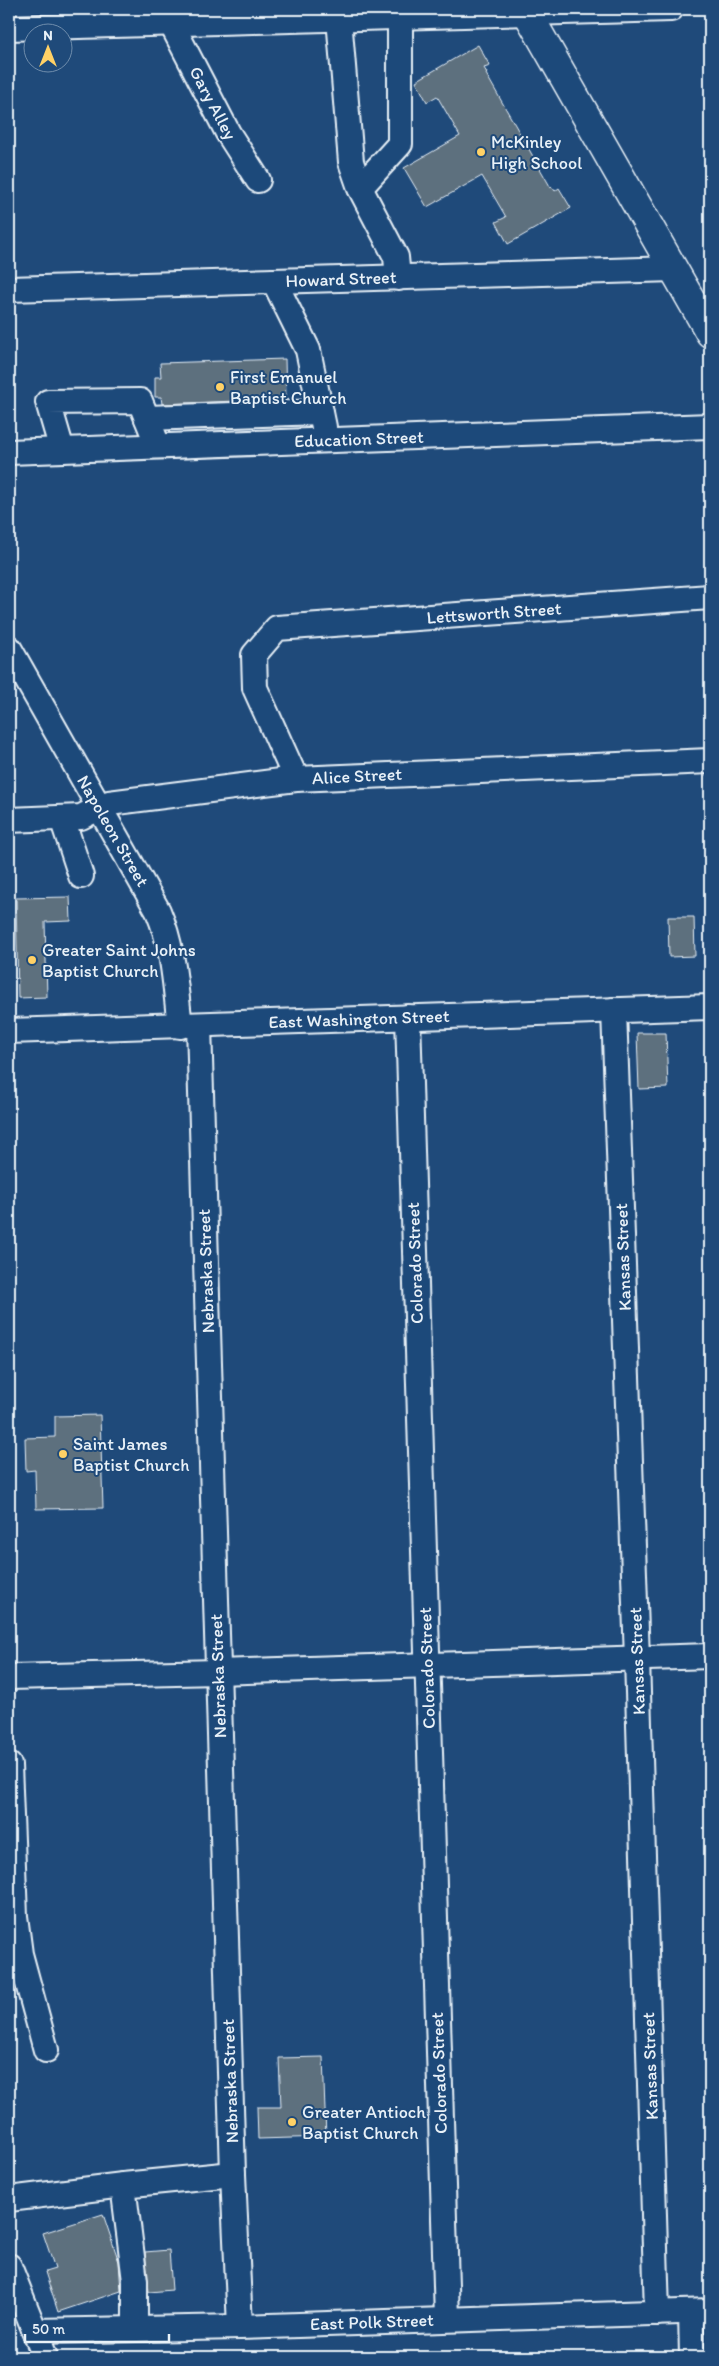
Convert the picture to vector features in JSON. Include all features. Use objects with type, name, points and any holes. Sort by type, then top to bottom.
[{"type":"main road","points":[[526,11],[674,269],[703,306],[710,333]]},
{"type":"street","points":[[9,28],[400,17],[526,11],[671,9]]},
{"type":"street","points":[[360,188],[400,144],[400,17]]},
{"type":"street","points":[[339,18],[351,162],[360,188],[396,257],[398,278]]},
{"type":"street","name":"Gary Alley","points":[[171,23],[228,133],[258,180]]},
{"type":"street","name":"Howard Street","points":[[9,289],[674,269]]},
{"type":"street","points":[[274,281],[308,350],[326,440]]},
{"type":"street","points":[[62,450],[48,402],[140,402],[158,446]]},
{"type":"street","points":[[147,418],[321,412]]},
{"type":"street","name":"Education Street","points":[[9,452],[710,426]]},
{"type":"street","name":"Lettsworth Street","points":[[296,779],[255,688],[254,655],[277,628],[710,597]]},
{"type":"street","name":"Napoleon Street","points":[[9,648],[158,910],[165,927],[189,1025]]},
{"type":"street","name":"Alice Street","points":[[9,820],[81,817],[109,803],[296,779],[710,761]]},
{"type":"street","points":[[62,818],[81,876]]},
{"type":"street","name":"East Washington Street","points":[[9,1032],[710,1007]]},
{"type":"street","name":"Kansas Street","points":[[614,1010],[637,1659],[657,2313]]},
{"type":"street","name":"Colorado Street","points":[[408,1017],[447,2319]]},
{"type":"street","name":"Nebraska Street","points":[[189,1025],[218,1672],[232,2174],[240,2327]]},
{"type":"street","points":[[9,1677],[427,1666],[710,1656]]},
{"type":"street","points":[[9,1765],[15,1916],[18,1944],[46,2050]]},
{"type":"street","points":[[9,2199],[232,2174]]},
{"type":"street","points":[[123,2185],[135,2281],[135,2328]]},
{"type":"street","points":[[9,2266],[45,2357]]},
{"type":"street","points":[[692,2357],[701,2312]]},
{"type":"street","name":"East Polk Street","points":[[34,2331],[240,2327],[701,2312]]},
{"type":"building","name":"McKinley High School","points":[[478,45],[490,66],[484,68],[486,74],[551,188],[555,191],[559,188],[571,208],[508,244],[496,222],[506,217],[482,176],[427,207],[404,168],[460,136],[437,96],[427,102],[416,81]]},
{"type":"building","name":"First Emanuel Baptist Church","points":[[285,359],[286,399],[162,404],[161,397],[155,397],[155,377],[161,377],[160,363]]},
{"type":"building","name":"Greater Saint Johns Baptist Church","points":[[70,897],[71,921],[45,922],[47,997],[18,998],[16,898]]},
{"type":"building","points":[[668,917],[694,917],[695,956],[669,957]]},
{"type":"building","points":[[637,1033],[666,1033],[668,1088],[639,1089]]},
{"type":"building","name":"Saint James Baptist Church","points":[[100,1415],[103,1508],[36,1509],[35,1470],[26,1471],[25,1438],[55,1437],[55,1416]]},
{"type":"building","points":[[323,2057],[326,2137],[258,2139],[257,2107],[281,2107],[279,2058]]},
{"type":"building","points":[[103,2214],[119,2262],[121,2291],[58,2312],[45,2272],[55,2269],[43,2233]]},
{"type":"building","points":[[169,2250],[172,2290],[149,2292],[145,2252]]},
{"type":"place","name":"McKinley High School","points":[[481,152]]},
{"type":"place","name":"First Emanuel Baptist Church","points":[[220,387]]},
{"type":"place","name":"Greater Saint Johns Baptist Church","points":[[32,960]]},
{"type":"place","name":"Saint James Baptist Church","points":[[63,1454]]},
{"type":"place","name":"Greater Antioch Baptist Church","points":[[292,2122]]}]
